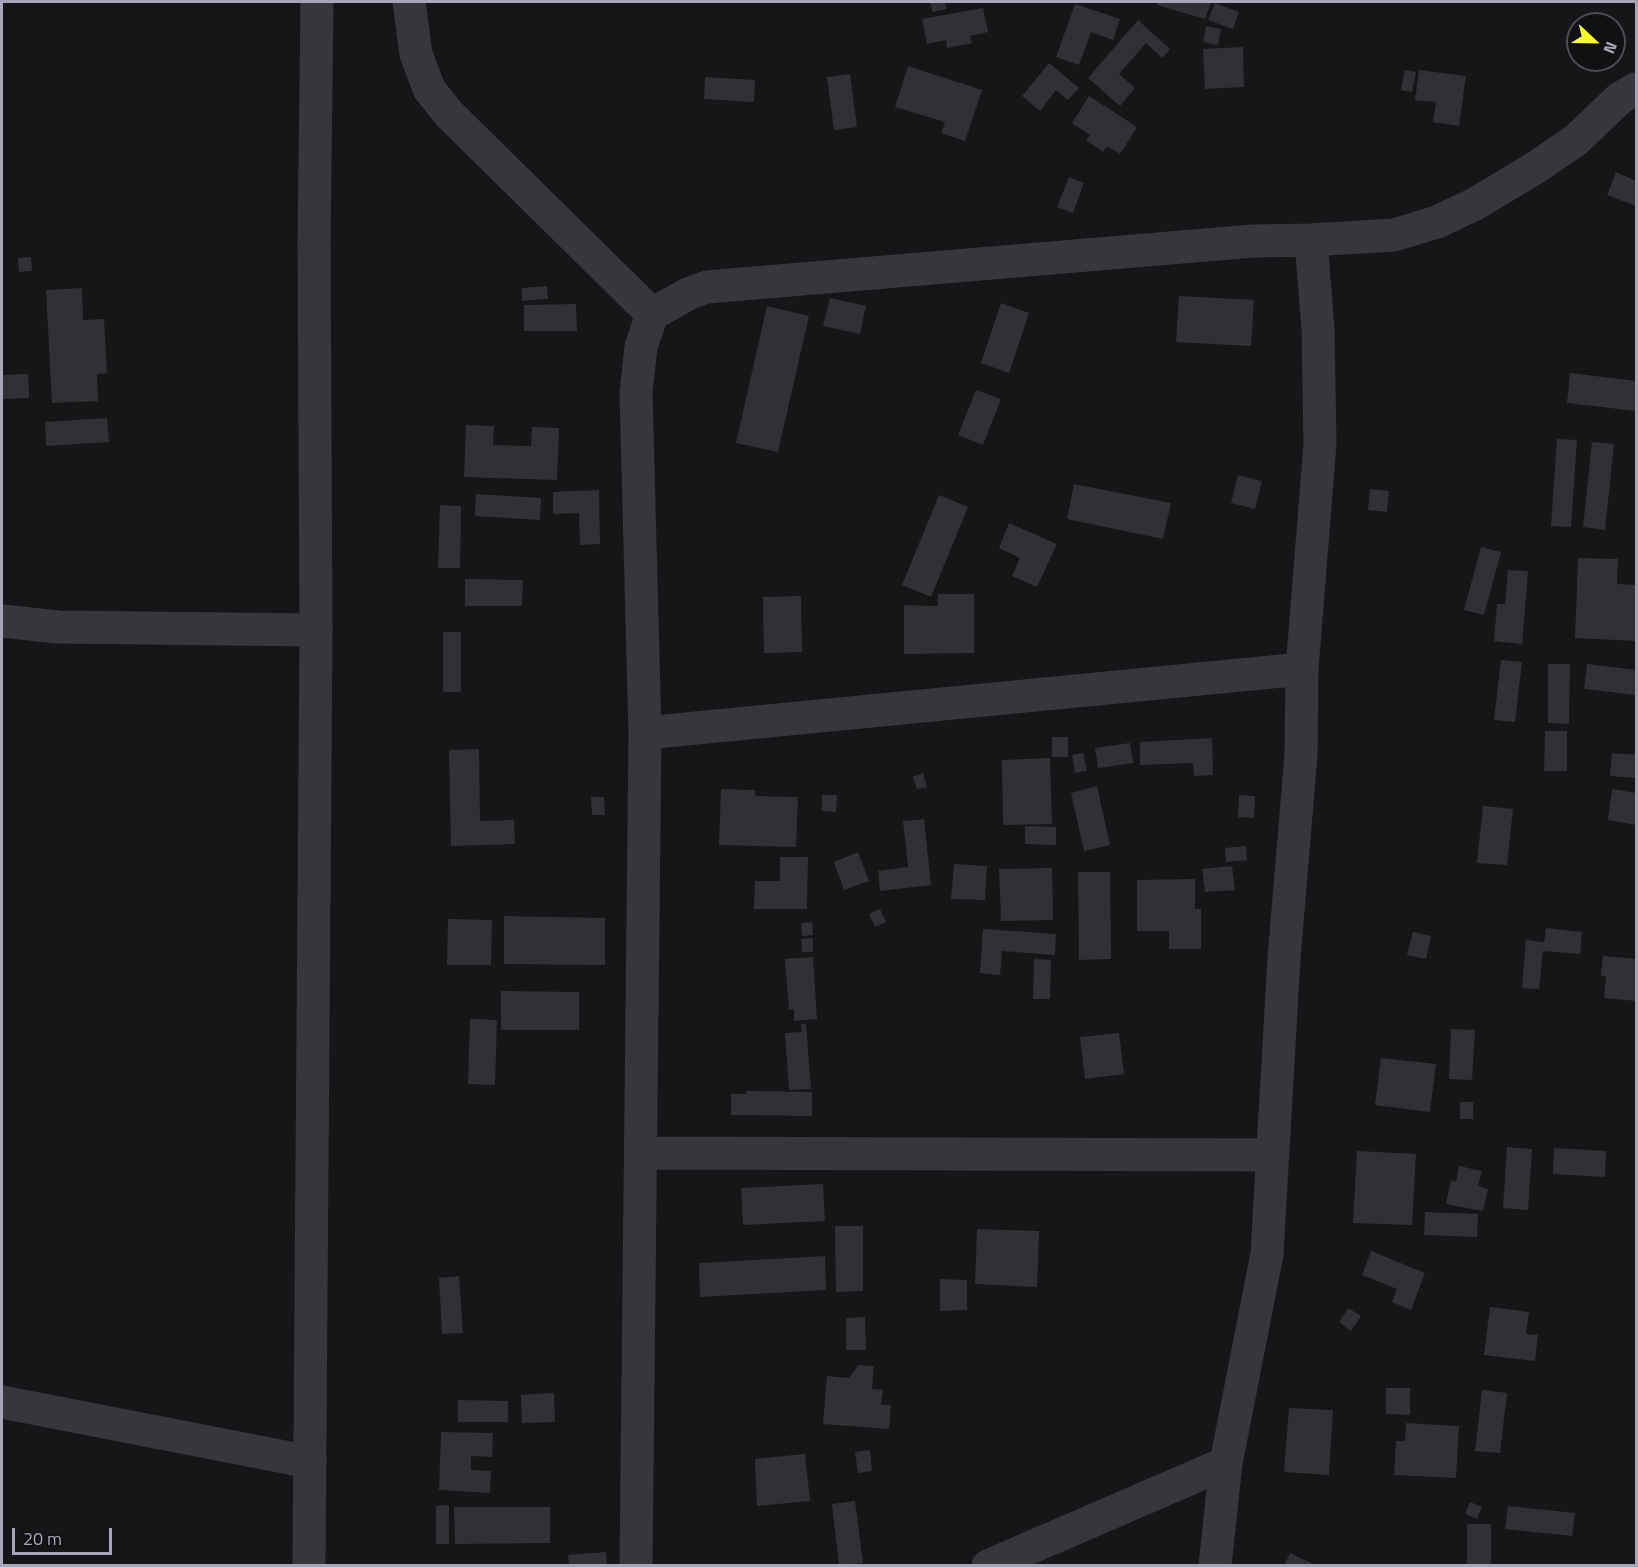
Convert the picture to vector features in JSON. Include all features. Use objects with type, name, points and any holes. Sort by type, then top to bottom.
[{"type":"street","points":[[309,1566],[316,630],[314,244],[317,2]]},
{"type":"street","points":[[409,2],[416,54],[429,88],[449,114],[652,314]]},
{"type":"street","points":[[636,1566],[645,733],[636,392],[641,346],[652,314],[690,293],[707,287],[1241,242],[1394,235],[1437,222],[1475,204],[1535,168],[1576,140],[1620,98],[1636,89]]},
{"type":"street","points":[[1215,1566],[1226,1463],[1268,1254],[1284,958],[1301,755],[1302,669],[1320,444],[1318,339],[1311,240]]},
{"type":"street","points":[[2,621],[58,627],[316,630]]},
{"type":"street","points":[[645,733],[1302,669]]},
{"type":"street","points":[[640,1153],[1273,1155]]},
{"type":"street","points":[[2,1402],[310,1462]]},
{"type":"street","points":[[988,1566],[1226,1463]]},
{"type":"building","points":[[930,2],[945,2],[947,9],[933,12]]},
{"type":"building","points":[[1158,2],[1211,2],[1205,19],[1157,5]]},
{"type":"building","points":[[1215,3],[1239,12],[1233,29],[1208,20]]},
{"type":"building","points":[[1075,4],[1120,19],[1113,40],[1091,32],[1079,65],[1056,57]]},
{"type":"building","points":[[983,8],[988,32],[970,36],[972,43],[947,48],[946,40],[927,44],[922,19]]},
{"type":"building","points":[[1138,20],[1170,49],[1162,58],[1146,43],[1119,74],[1135,88],[1120,106],[1088,78]]},
{"type":"building","points":[[1206,26],[1221,29],[1218,45],[1203,42]]},
{"type":"building","points":[[1243,47],[1244,87],[1205,89],[1203,49]]},
{"type":"building","points":[[1049,63],[1079,88],[1068,100],[1056,90],[1040,111],[1022,96]]},
{"type":"building","points":[[908,66],[982,90],[965,141],[941,133],[945,122],[895,107]]},
{"type":"building","points":[[1405,70],[1416,72],[1412,92],[1401,90]]},
{"type":"building","points":[[1419,70],[1466,76],[1459,126],[1433,122],[1436,102],[1415,100]]},
{"type":"building","points":[[850,74],[857,127],[834,130],[827,77]]},
{"type":"building","points":[[705,77],[755,80],[754,102],[704,99]]},
{"type":"building","points":[[1089,96],[1137,127],[1120,154],[1107,146],[1103,152],[1086,140],[1090,135],[1072,123]]},
{"type":"building","points":[[1616,172],[1636,181],[1636,206],[1607,195]]},
{"type":"building","points":[[1069,177],[1084,183],[1073,213],[1057,207]]},
{"type":"building","points":[[31,257],[32,271],[19,272],[18,258]]},
{"type":"building","points":[[547,286],[548,299],[522,301],[522,288]]},
{"type":"building","points":[[82,288],[83,320],[104,319],[107,373],[97,374],[98,401],[52,403],[46,290]]},
{"type":"building","points":[[1179,296],[1254,300],[1251,346],[1176,342]]},
{"type":"building","points":[[830,298],[866,306],[860,334],[823,326]]},
{"type":"building","points":[[1001,303],[1029,313],[1009,373],[981,363]]},
{"type":"building","points":[[576,304],[577,331],[524,331],[524,305]]},
{"type":"building","points":[[767,306],[809,316],[778,452],[736,443]]},
{"type":"building","points":[[1570,373],[1636,381],[1636,411],[1567,403]]},
{"type":"building","points":[[28,374],[29,398],[2,399],[2,375]]},
{"type":"building","points":[[976,390],[1001,399],[983,445],[958,435]]},
{"type":"building","points":[[107,418],[109,442],[46,446],[45,422]]},
{"type":"building","points":[[466,425],[494,426],[493,445],[531,446],[532,427],[559,428],[557,480],[464,477]]},
{"type":"building","points":[[1557,439],[1577,440],[1571,527],[1551,526]]},
{"type":"building","points":[[1592,442],[1614,444],[1605,530],[1583,527]]},
{"type":"building","points":[[1238,475],[1262,481],[1255,509],[1231,503]]},
{"type":"building","points":[[1074,484],[1171,503],[1163,539],[1067,519]]},
{"type":"building","points":[[1370,489],[1389,491],[1387,512],[1368,510]]},
{"type":"building","points":[[599,490],[600,544],[580,545],[579,513],[553,514],[553,492]]},
{"type":"building","points":[[476,494],[541,498],[540,520],[475,516]]},
{"type":"building","points":[[939,495],[968,507],[931,597],[902,585]]},
{"type":"building","points":[[440,505],[461,506],[460,568],[438,568]]},
{"type":"building","points":[[1009,523],[1057,544],[1037,587],[1012,576],[1020,558],[999,548]]},
{"type":"building","points":[[1481,547],[1501,552],[1484,615],[1464,610]]},
{"type":"building","points":[[1578,558],[1618,559],[1617,584],[1636,585],[1636,641],[1575,638]]},
{"type":"building","points":[[1508,570],[1528,571],[1522,644],[1494,641],[1497,604],[1505,604]]},
{"type":"building","points":[[465,579],[523,580],[522,606],[465,606]]},
{"type":"building","points":[[938,594],[974,594],[974,653],[904,654],[904,605],[938,606]]},
{"type":"building","points":[[801,596],[802,652],[764,653],[763,597]]},
{"type":"building","points":[[443,632],[461,632],[461,692],[443,692]]},
{"type":"building","points":[[1501,660],[1522,662],[1515,722],[1494,720]]},
{"type":"building","points":[[1548,664],[1570,664],[1569,724],[1548,723]]},
{"type":"building","points":[[1587,664],[1636,670],[1636,695],[1584,689]]},
{"type":"building","points":[[1545,731],[1567,731],[1567,771],[1544,771]]},
{"type":"building","points":[[1052,737],[1068,737],[1068,757],[1052,757]]},
{"type":"building","points":[[1212,738],[1213,775],[1194,776],[1193,763],[1140,765],[1140,742]]},
{"type":"building","points":[[1130,743],[1133,763],[1098,768],[1095,748]]},
{"type":"building","points":[[479,749],[480,821],[514,820],[515,844],[451,846],[449,750]]},
{"type":"building","points":[[1083,753],[1087,771],[1075,773],[1072,755]]},
{"type":"building","points":[[1612,753],[1636,755],[1636,778],[1610,776]]},
{"type":"building","points":[[1050,758],[1052,824],[1003,825],[1002,760]]},
{"type":"building","points":[[923,773],[927,787],[917,789],[913,777]]},
{"type":"building","points":[[1097,786],[1110,845],[1084,851],[1071,793]]},
{"type":"building","points":[[721,789],[755,790],[755,796],[798,797],[796,847],[719,845]]},
{"type":"building","points":[[1612,789],[1636,793],[1636,825],[1608,820]]},
{"type":"building","points":[[822,795],[837,795],[836,812],[822,811]]},
{"type":"building","points":[[1239,795],[1255,796],[1254,818],[1238,817]]},
{"type":"building","points":[[591,797],[604,797],[605,815],[592,815]]},
{"type":"building","points":[[1483,806],[1513,809],[1507,865],[1477,863]]},
{"type":"building","points":[[924,819],[931,885],[880,891],[878,871],[908,867],[903,821]]},
{"type":"building","points":[[1025,826],[1056,827],[1056,845],[1025,844]]},
{"type":"building","points":[[1246,846],[1247,860],[1226,862],[1225,848]]},
{"type":"building","points":[[858,852],[869,881],[844,890],[834,862]]},
{"type":"building","points":[[780,857],[808,857],[807,909],[754,909],[755,881],[780,881]]},
{"type":"building","points":[[954,864],[987,866],[985,900],[951,899]]},
{"type":"building","points":[[1232,866],[1235,890],[1205,892],[1202,869]]},
{"type":"building","points":[[1052,868],[1053,920],[1001,921],[999,869]]},
{"type":"building","points":[[1078,872],[1110,872],[1111,959],[1079,960]]},
{"type":"building","points":[[1195,879],[1195,909],[1201,909],[1201,949],[1169,949],[1169,931],[1137,931],[1137,880]]},
{"type":"building","points":[[880,909],[886,922],[875,927],[869,914]]},
{"type":"building","points":[[504,916],[605,918],[605,965],[504,964]]},
{"type":"building","points":[[448,919],[492,920],[491,965],[447,965]]},
{"type":"building","points":[[812,922],[813,935],[802,936],[801,923]]},
{"type":"building","points":[[1546,928],[1582,932],[1580,954],[1543,951],[1539,989],[1522,988],[1526,940],[1544,942]]},
{"type":"building","points":[[983,929],[1056,934],[1055,955],[1002,951],[1000,975],[980,973]]},
{"type":"building","points":[[1413,932],[1431,936],[1426,959],[1407,955]]},
{"type":"building","points":[[813,938],[813,952],[802,952],[801,939]]},
{"type":"building","points":[[1603,956],[1636,959],[1636,1001],[1604,998],[1606,976],[1601,976]]},
{"type":"building","points":[[813,957],[817,1019],[794,1021],[794,1009],[789,1010],[785,959]]},
{"type":"building","points":[[1034,959],[1051,960],[1050,999],[1033,999]]},
{"type":"building","points":[[501,991],[579,992],[579,1030],[501,1030]]},
{"type":"building","points":[[470,1019],[497,1020],[495,1085],[468,1084]]},
{"type":"building","points":[[801,1024],[806,1024],[811,1089],[789,1090],[785,1033],[802,1032]]},
{"type":"building","points":[[1451,1029],[1475,1030],[1472,1080],[1449,1079]]},
{"type":"building","points":[[1119,1033],[1124,1074],[1085,1079],[1080,1037]]},
{"type":"building","points":[[1381,1058],[1436,1064],[1430,1112],[1375,1105]]},
{"type":"building","points":[[746,1091],[812,1092],[812,1116],[731,1115],[731,1094],[746,1094]]},
{"type":"building","points":[[1460,1102],[1473,1102],[1473,1119],[1460,1119]]},
{"type":"building","points":[[1507,1147],[1532,1149],[1528,1210],[1503,1208]]},
{"type":"building","points":[[1554,1148],[1606,1151],[1605,1177],[1553,1174]]},
{"type":"building","points":[[1357,1151],[1416,1154],[1412,1225],[1353,1223]]},
{"type":"building","points":[[1459,1166],[1482,1171],[1478,1186],[1488,1189],[1483,1211],[1446,1204],[1451,1180],[1456,1182]]},
{"type":"building","points":[[823,1184],[825,1221],[743,1225],[741,1188]]},
{"type":"building","points":[[1425,1212],[1478,1214],[1477,1237],[1424,1235]]},
{"type":"building","points":[[835,1226],[863,1226],[863,1291],[836,1292]]},
{"type":"building","points":[[977,1229],[1039,1231],[1037,1287],[975,1284]]},
{"type":"building","points":[[1371,1251],[1425,1273],[1411,1310],[1392,1302],[1397,1289],[1362,1275]]},
{"type":"building","points":[[825,1256],[826,1290],[700,1297],[699,1263]]},
{"type":"building","points":[[459,1276],[463,1333],[442,1334],[439,1278]]},
{"type":"building","points":[[940,1279],[967,1280],[967,1310],[940,1311]]},
{"type":"building","points":[[1490,1307],[1529,1312],[1526,1334],[1538,1335],[1535,1361],[1484,1355]]},
{"type":"building","points":[[1348,1308],[1361,1316],[1351,1331],[1339,1322]]},
{"type":"building","points":[[865,1317],[866,1350],[846,1350],[846,1318]]},
{"type":"building","points":[[858,1365],[874,1366],[872,1389],[883,1390],[881,1405],[891,1405],[889,1429],[823,1424],[827,1376],[849,1378]]},
{"type":"building","points":[[1386,1388],[1410,1388],[1410,1415],[1386,1414]]},
{"type":"building","points":[[1482,1390],[1507,1393],[1500,1453],[1475,1451]]},
{"type":"building","points":[[554,1393],[555,1422],[522,1423],[521,1395]]},
{"type":"building","points":[[458,1400],[508,1401],[508,1422],[458,1422]]},
{"type":"building","points":[[1289,1408],[1333,1410],[1329,1475],[1284,1472]]},
{"type":"building","points":[[1406,1423],[1459,1426],[1456,1478],[1394,1475],[1396,1441],[1405,1441]]},
{"type":"building","points":[[441,1432],[493,1433],[492,1457],[471,1456],[471,1470],[491,1471],[490,1493],[439,1490]]},
{"type":"building","points":[[870,1450],[872,1471],[858,1473],[855,1452]]},
{"type":"building","points":[[805,1454],[810,1501],[757,1506],[755,1459]]},
{"type":"building","points":[[855,1501],[863,1563],[839,1565],[832,1504]]},
{"type":"building","points":[[1470,1502],[1482,1507],[1477,1519],[1465,1514]]},
{"type":"building","points":[[449,1505],[449,1544],[436,1544],[436,1506]]},
{"type":"building","points":[[1508,1506],[1575,1513],[1572,1536],[1505,1529]]},
{"type":"building","points":[[454,1507],[550,1507],[550,1543],[455,1544]]},
{"type":"building","points":[[1467,1524],[1491,1524],[1491,1566],[1467,1566]]},
{"type":"building","points":[[606,1552],[607,1566],[569,1566],[568,1555]]},
{"type":"building","points":[[1290,1553],[1313,1564],[1313,1566],[1284,1566]]}]
